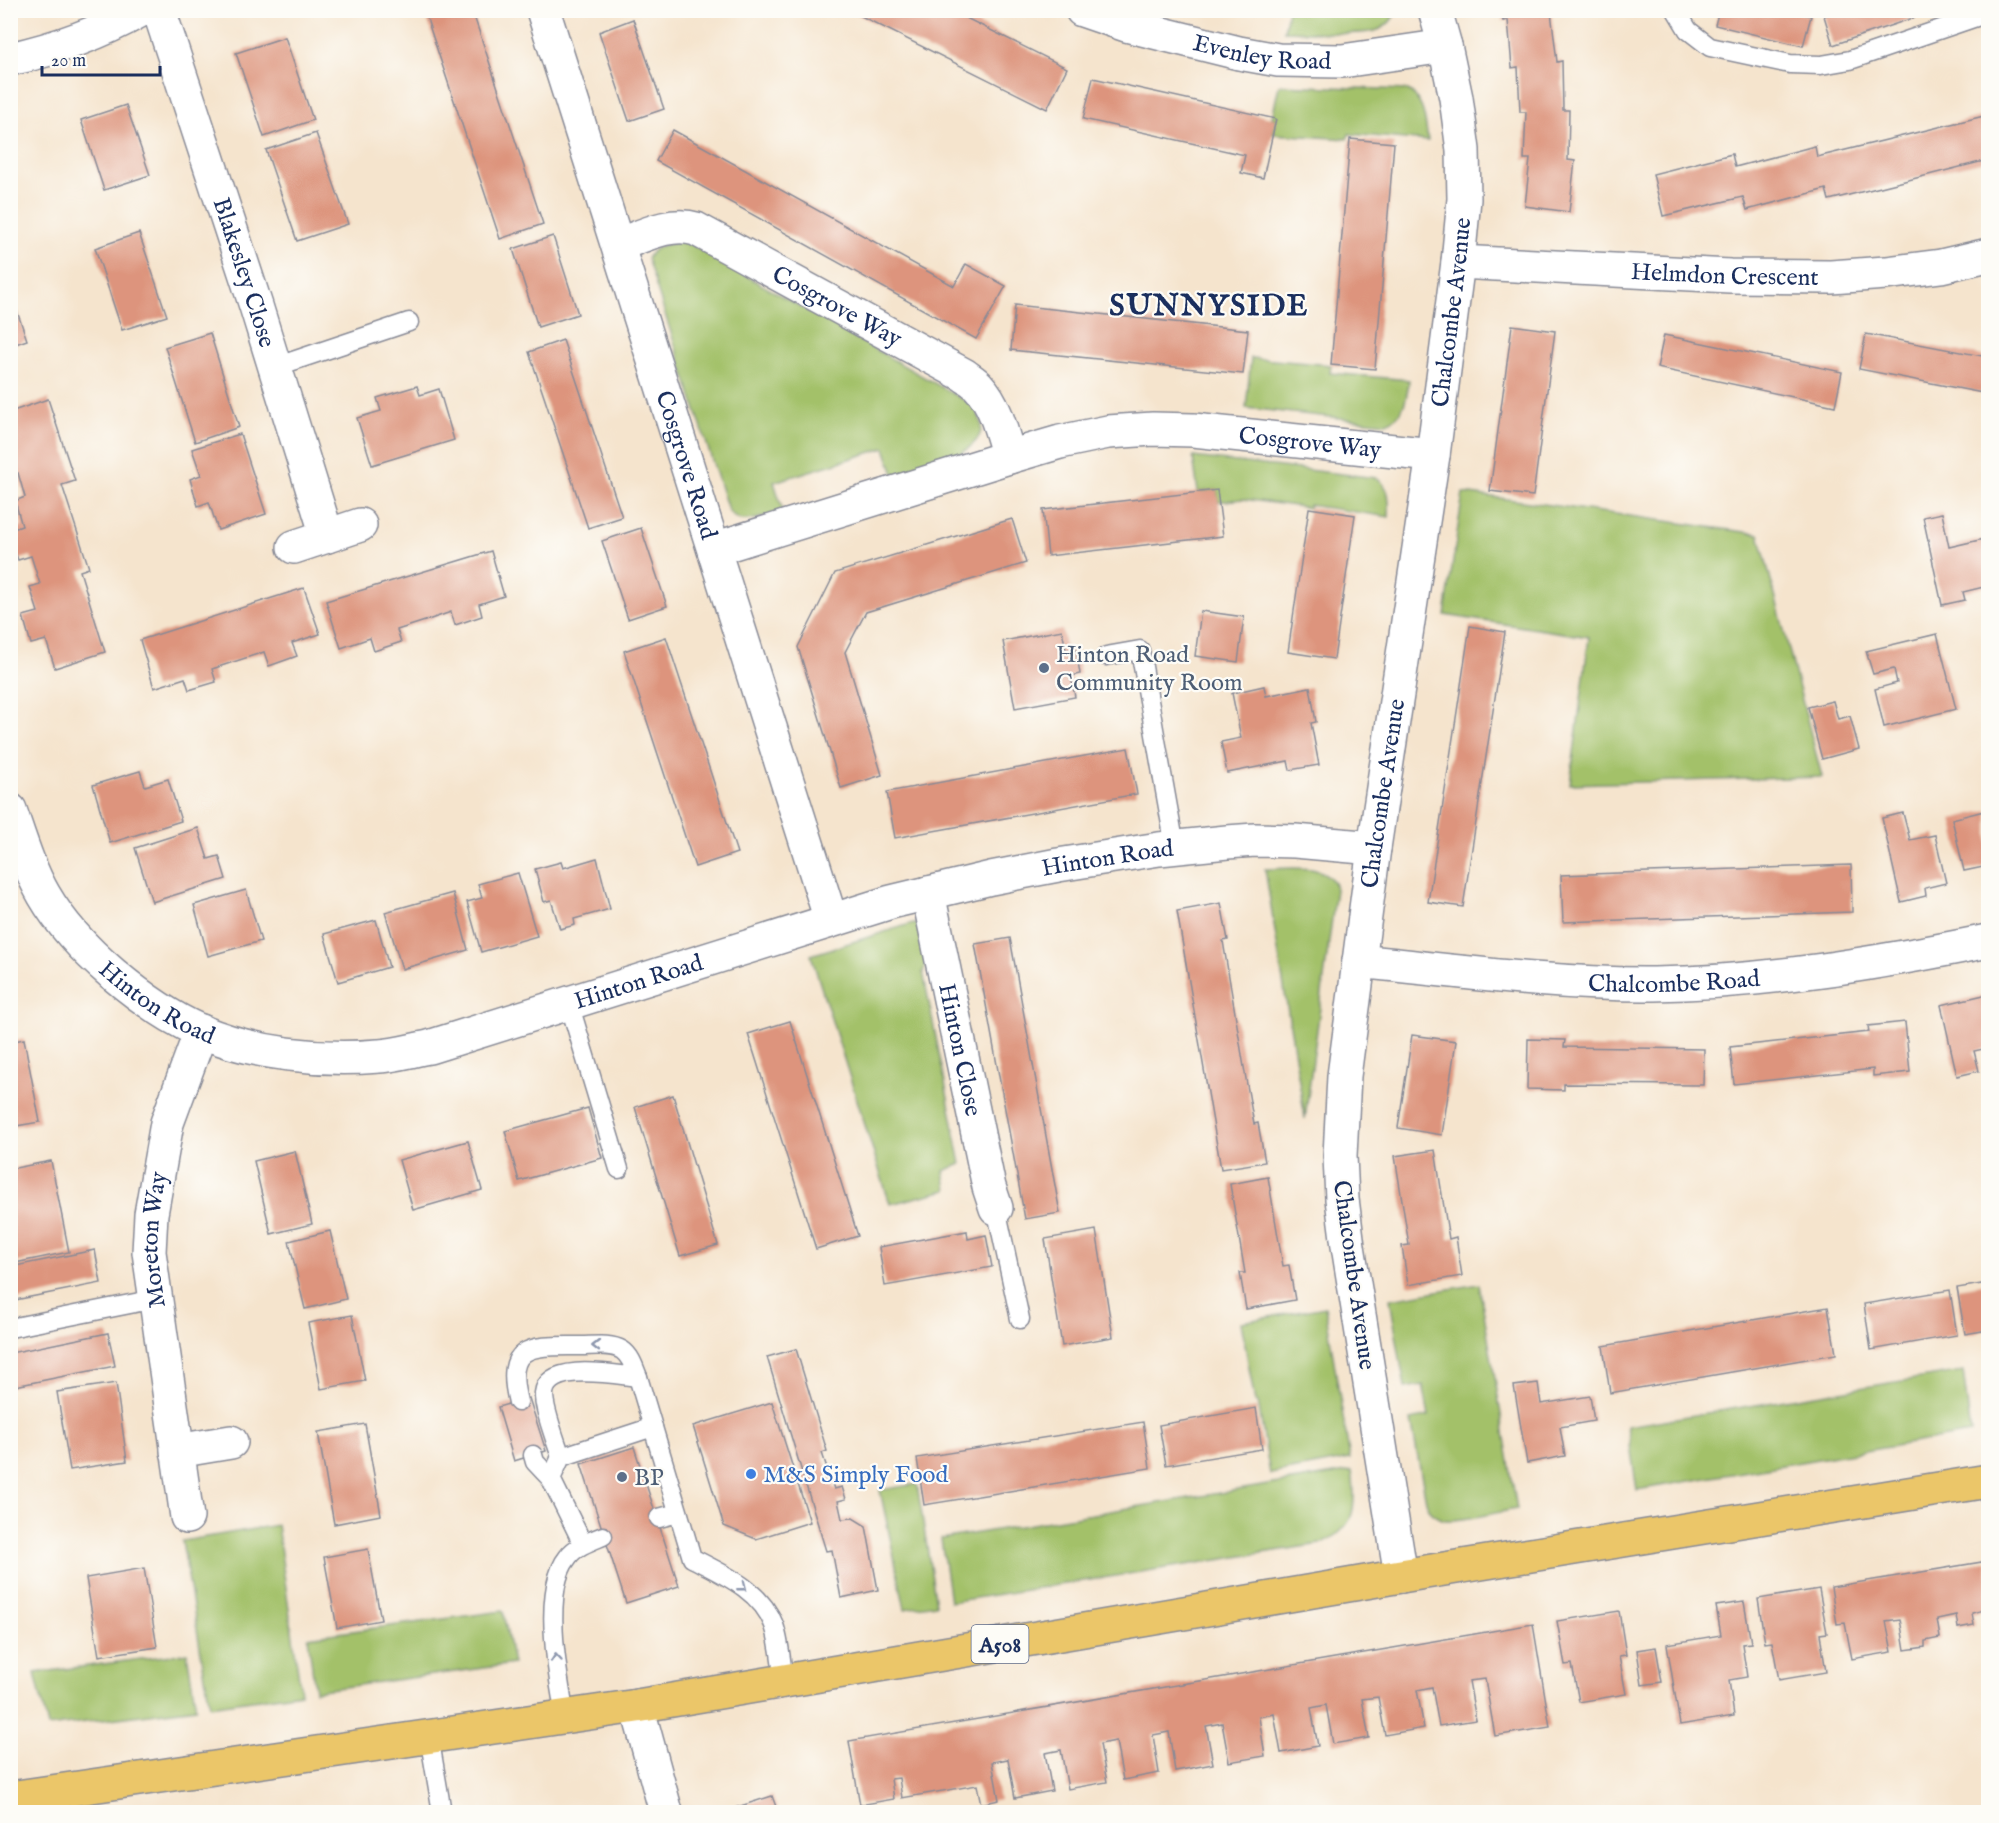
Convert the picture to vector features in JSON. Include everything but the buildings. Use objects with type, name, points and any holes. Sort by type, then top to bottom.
[{"type":"highway","name":"A508","points":[[10,1798],[638,1706],[1401,1576],[1989,1480]]},
{"type":"street","points":[[10,59],[35,54],[77,40],[141,10]]},
{"type":"street","name":"Blakesley Close","points":[[159,10],[327,536]]},
{"type":"street","name":"Cosgrove Road","points":[[543,10],[831,920]]},
{"type":"street","name":"Evenley Road","points":[[1082,10],[1126,25],[1239,53],[1278,60],[1342,61],[1445,46]]},
{"type":"street","name":"Chalcombe Avenue","points":[[1401,1576],[1348,1246],[1342,1199],[1340,1156],[1344,1076],[1374,848],[1433,455],[1464,199],[1463,150],[1456,98],[1435,10]]},
{"type":"street","name":"Cosgrove Way","points":[[618,245],[670,226],[684,225],[696,229],[964,375],[979,386],[988,399],[1009,457]]},
{"type":"street","name":"Helmdon Crescent","points":[[1458,262],[1730,276],[1831,277],[1941,266],[1989,255]]},
{"type":"street","name":"Cosgrove Way","points":[[714,549],[1009,457],[1060,442],[1108,432],[1153,429],[1194,430],[1433,455]]},
{"type":"street","points":[[294,547],[360,525]]},
{"type":"street","name":"Hinton Road","points":[[10,810],[24,850],[44,894],[61,921],[85,950],[131,990],[166,1014],[201,1031],[281,1053],[332,1058],[381,1056],[429,1047],[831,920],[928,893],[1058,865],[1175,847],[1255,840],[1317,842],[1374,848]]},
{"type":"street","name":"Hinton Close","points":[[928,893],[989,1187],[996,1208]]},
{"type":"street","name":"Chalcombe Road","points":[[1359,961],[1481,974],[1655,984],[1727,980],[1854,966],[1989,942]]},
{"type":"street","name":"Moreton Way","points":[[187,1517],[148,1252],[153,1203],[167,1123],[201,1031]]},
{"type":"street","points":[[177,1451],[231,1442]]},
{"type":"street","points":[[638,1706],[666,1812]]},
{"type":"lane","points":[[1676,10],[1688,30],[1710,47],[1790,64],[1821,65],[1850,60],[1989,13]]},
{"type":"lane","points":[[274,366],[409,322]]},
{"type":"lane","points":[[1106,656],[1140,650],[1175,847]]},
{"type":"lane","points":[[569,1003],[619,1169]]},
{"type":"lane","points":[[996,1208],[1020,1319]]},
{"type":"lane","points":[[10,1328],[155,1299]]},
{"type":"lane","points":[[518,1402],[513,1375],[515,1362],[526,1351],[540,1346],[611,1346],[622,1350],[632,1360],[692,1558],[728,1576],[757,1598],[769,1614],[774,1627],[784,1681]]},
{"type":"lane","points":[[551,1479],[561,1457],[546,1406],[544,1393],[547,1384],[553,1378],[562,1375],[588,1372],[638,1377]]},
{"type":"lane","points":[[561,1457],[653,1427]]},
{"type":"lane","points":[[533,1455],[535,1462],[551,1479],[583,1544]]},
{"type":"lane","points":[[658,1518],[678,1513]]},
{"type":"lane","points":[[564,1716],[554,1640],[558,1573],[568,1556],[583,1544],[603,1536]]},
{"type":"lane","points":[[429,1736],[442,1812]]},
{"type":"green space","points":[[1288,10],[1396,11],[1389,22],[1378,30],[1346,33],[1284,31]]},
{"type":"green space","points":[[1279,85],[1407,90],[1421,106],[1428,141],[1349,134],[1347,139],[1273,134],[1276,119],[1272,118]]},
{"type":"green space","points":[[687,242],[973,405],[981,422],[980,434],[974,444],[949,459],[895,477],[885,448],[774,482],[783,511],[751,520],[737,518],[731,514],[647,258],[660,246]]},
{"type":"green space","points":[[1251,358],[1331,365],[1330,373],[1409,380],[1404,406],[1397,416],[1386,423],[1246,408]]},
{"type":"green space","points":[[1193,457],[1377,478],[1387,491],[1389,517],[1309,505],[1309,508],[1243,499],[1218,502],[1217,490],[1198,492]]},
{"type":"green space","points":[[1463,493],[1759,534],[1822,777],[1570,784],[1589,637],[1445,615]]},
{"type":"green space","points":[[1307,868],[1317,870],[1332,880],[1336,889],[1305,1119],[1265,869]]},
{"type":"green space","points":[[913,923],[923,929],[932,950],[923,972],[961,1164],[944,1171],[947,1190],[890,1204],[811,955]]},
{"type":"green space","points":[[1479,1284],[1517,1509],[1467,1519],[1447,1520],[1436,1516],[1426,1501],[1411,1420],[1429,1416],[1423,1385],[1405,1388],[1390,1299]]},
{"type":"green space","points":[[1325,1307],[1350,1459],[1270,1474],[1241,1322]]},
{"type":"green space","points":[[1963,1371],[1971,1433],[1637,1490],[1627,1426]]},
{"type":"green space","points":[[1352,1471],[1354,1506],[1351,1515],[1341,1531],[1320,1544],[950,1602],[941,1539]]},
{"type":"green space","points":[[917,1484],[936,1604],[905,1609],[880,1490]]},
{"type":"green space","points":[[277,1525],[301,1693],[210,1706],[182,1541]]},
{"type":"green space","points":[[503,1611],[513,1664],[315,1691],[308,1637]]},
{"type":"green space","points":[[187,1653],[196,1708],[48,1727],[35,1673]]},
{"type":"place","name":"Hinton Road Community Room","points":[[1044,668]]},
{"type":"place","name":"M&S Simply Food","points":[[751,1474]]},
{"type":"place","name":"BP","points":[[622,1477]]},
{"type":"district","name":"SUNNYSIDE","points":[[1209,305]]}]
